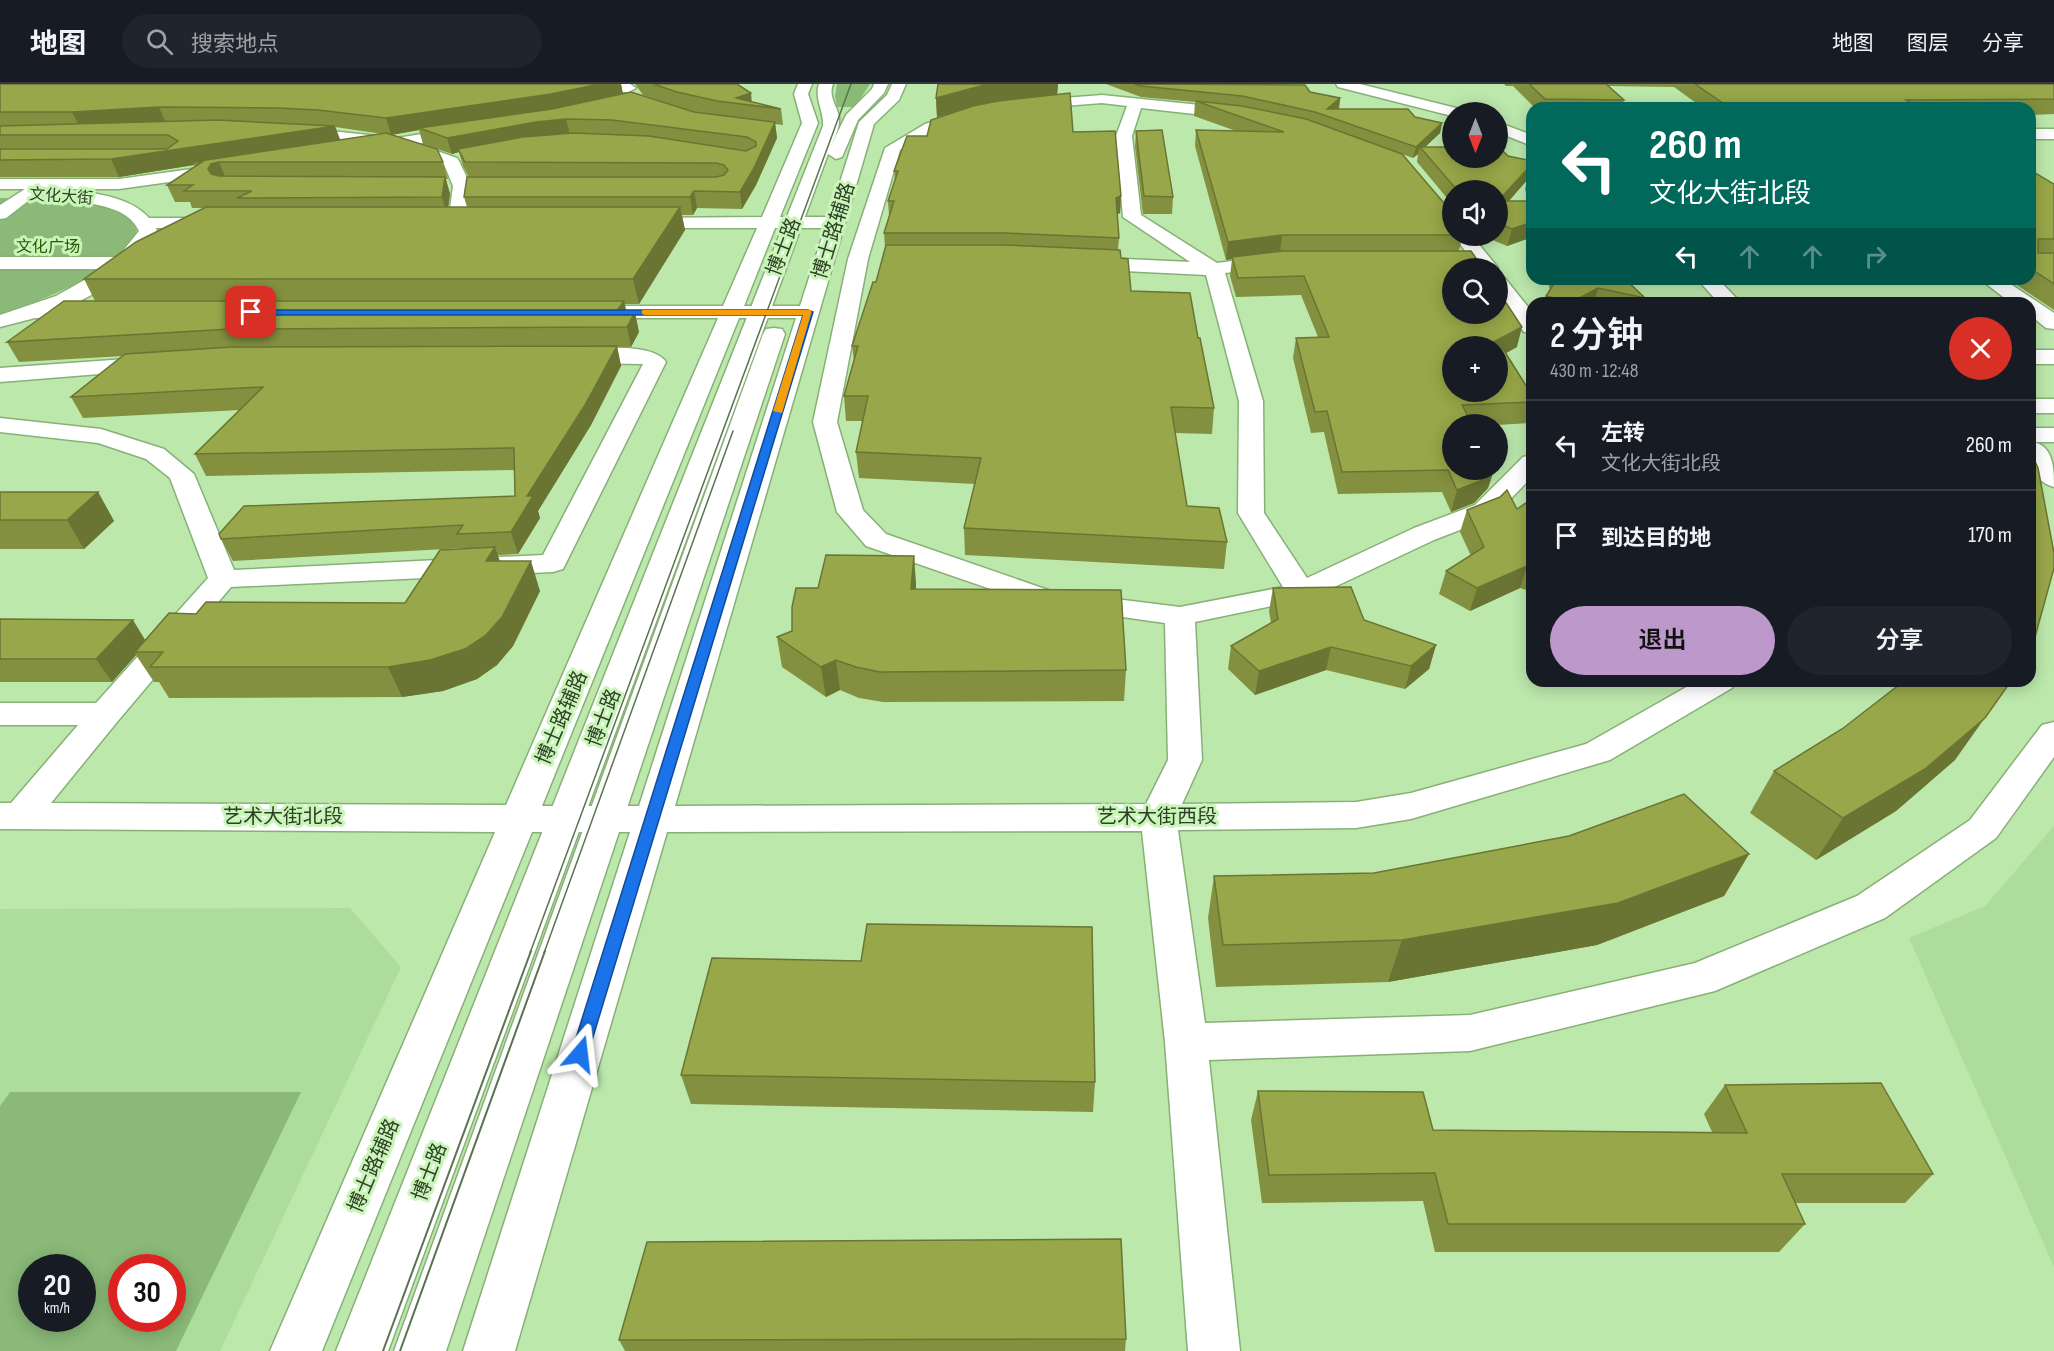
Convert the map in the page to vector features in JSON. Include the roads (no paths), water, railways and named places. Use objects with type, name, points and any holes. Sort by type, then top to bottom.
[{"type":"street","name":"博士路辅路","points":[[489,1351],[652,819],[770,312],[803,222],[800,134],[810,123],[801,94],[805,84]]},
{"type":"street","name":"博士路","points":[[803,222],[831,126],[831,116],[823,92],[826,84]]},
{"type":"street","name":"博士路","points":[[803,222],[851,118],[879,90],[881,84]]},
{"type":"street","name":"博士路辅路","points":[[296,1351],[521,817],[770,312],[803,222],[867,122],[894,97],[899,84]]},
{"type":"street","points":[[1343,84],[1442,109]]},
{"type":"street","points":[[569,88],[628,86],[635,100],[612,105]]},
{"type":"street","points":[[1263,119],[1136,102],[1100,91],[1001,107],[956,117],[917,133],[893,148],[858,259],[825,422],[850,512],[876,540],[1047,599],[1180,616],[1300,592],[1424,534],[1484,511],[1526,468]]},
{"type":"street","points":[[1136,102],[1124,136],[1132,217],[1214,269],[1251,401],[1251,513],[1300,592]]},
{"type":"street","points":[[338,152],[476,130]]},
{"type":"street","points":[[274,131],[323,133],[397,143],[451,161],[470,157]]},
{"type":"street","points":[[1508,131],[1526,139]]},
{"type":"street","points":[[2036,134],[2054,134]]},
{"type":"street","points":[[0,184],[119,184],[245,163],[175,159]]},
{"type":"street","points":[[451,161],[468,186]]},
{"type":"street","points":[[200,186],[236,186]]},
{"type":"street","points":[[438,186],[468,186]]},
{"type":"street","points":[[468,186],[451,223],[480,223]]},
{"type":"street","name":"文化大街","points":[[0,194],[77,195],[111,202],[135,213],[145,223]]},
{"type":"street","points":[[0,214],[26,194]]},
{"type":"street","points":[[621,223],[803,222]]},
{"type":"street","points":[[0,321],[36,312],[86,288],[125,263],[140,246],[148,231],[145,223],[241,223]]},
{"type":"street","points":[[1471,246],[1480,258]]},
{"type":"street","points":[[858,259],[881,259]]},
{"type":"street","points":[[1066,263],[1214,269],[1292,260]]},
{"type":"street","points":[[0,263],[125,263]]},
{"type":"street","points":[[1713,285],[1725,297]]},
{"type":"street","points":[[1999,285],[2018,297]]},
{"type":"street","points":[[1508,295],[1526,319]]},
{"type":"street","points":[[36,312],[120,312]]},
{"type":"street","points":[[563,312],[770,312]]},
{"type":"street","name":"博士路","points":[[420,1351],[585,819],[770,312]]},
{"type":"street","name":"博士路","points":[[362,1351],[585,819],[770,312]]},
{"type":"street","points":[[11,816],[105,714],[223,579],[553,563],[655,362],[646,356],[551,356]]},
{"type":"street","points":[[2036,357],[2054,357]]},
{"type":"street","points":[[0,375],[183,362]]},
{"type":"street","points":[[2036,406],[2054,406]]},
{"type":"street","points":[[6,430],[101,436],[155,454],[181,474],[223,579]]},
{"type":"street","points":[[2036,435],[2054,435]]},
{"type":"street","points":[[2036,456],[2054,479]]},
{"type":"street","points":[[1180,616],[1185,760],[1158,817],[1186,1042],[1214,1351]]},
{"type":"street","name":"艺术大街西段","points":[[585,819],[1356,815],[1412,806],[1598,752],[1711,687]]},
{"type":"street","points":[[0,714],[105,714]]},
{"type":"street","points":[[1186,1042],[1470,1033],[1701,979],[1871,907],[1974,836],[1983,829],[2054,733]]},
{"type":"street","name":"艺术大街北段","points":[[11,816],[585,819]]},
{"type":"tram line","points":[[530,953],[851,84]]},
{"type":"tram line","points":[[544,953],[733,431]]},
{"type":"tram line","points":[[383,1351],[531,951]]},
{"type":"tram line","points":[[400,1351],[545,951]]},
{"type":"park label","name":"文化广场","points":[[48,247]]}]
